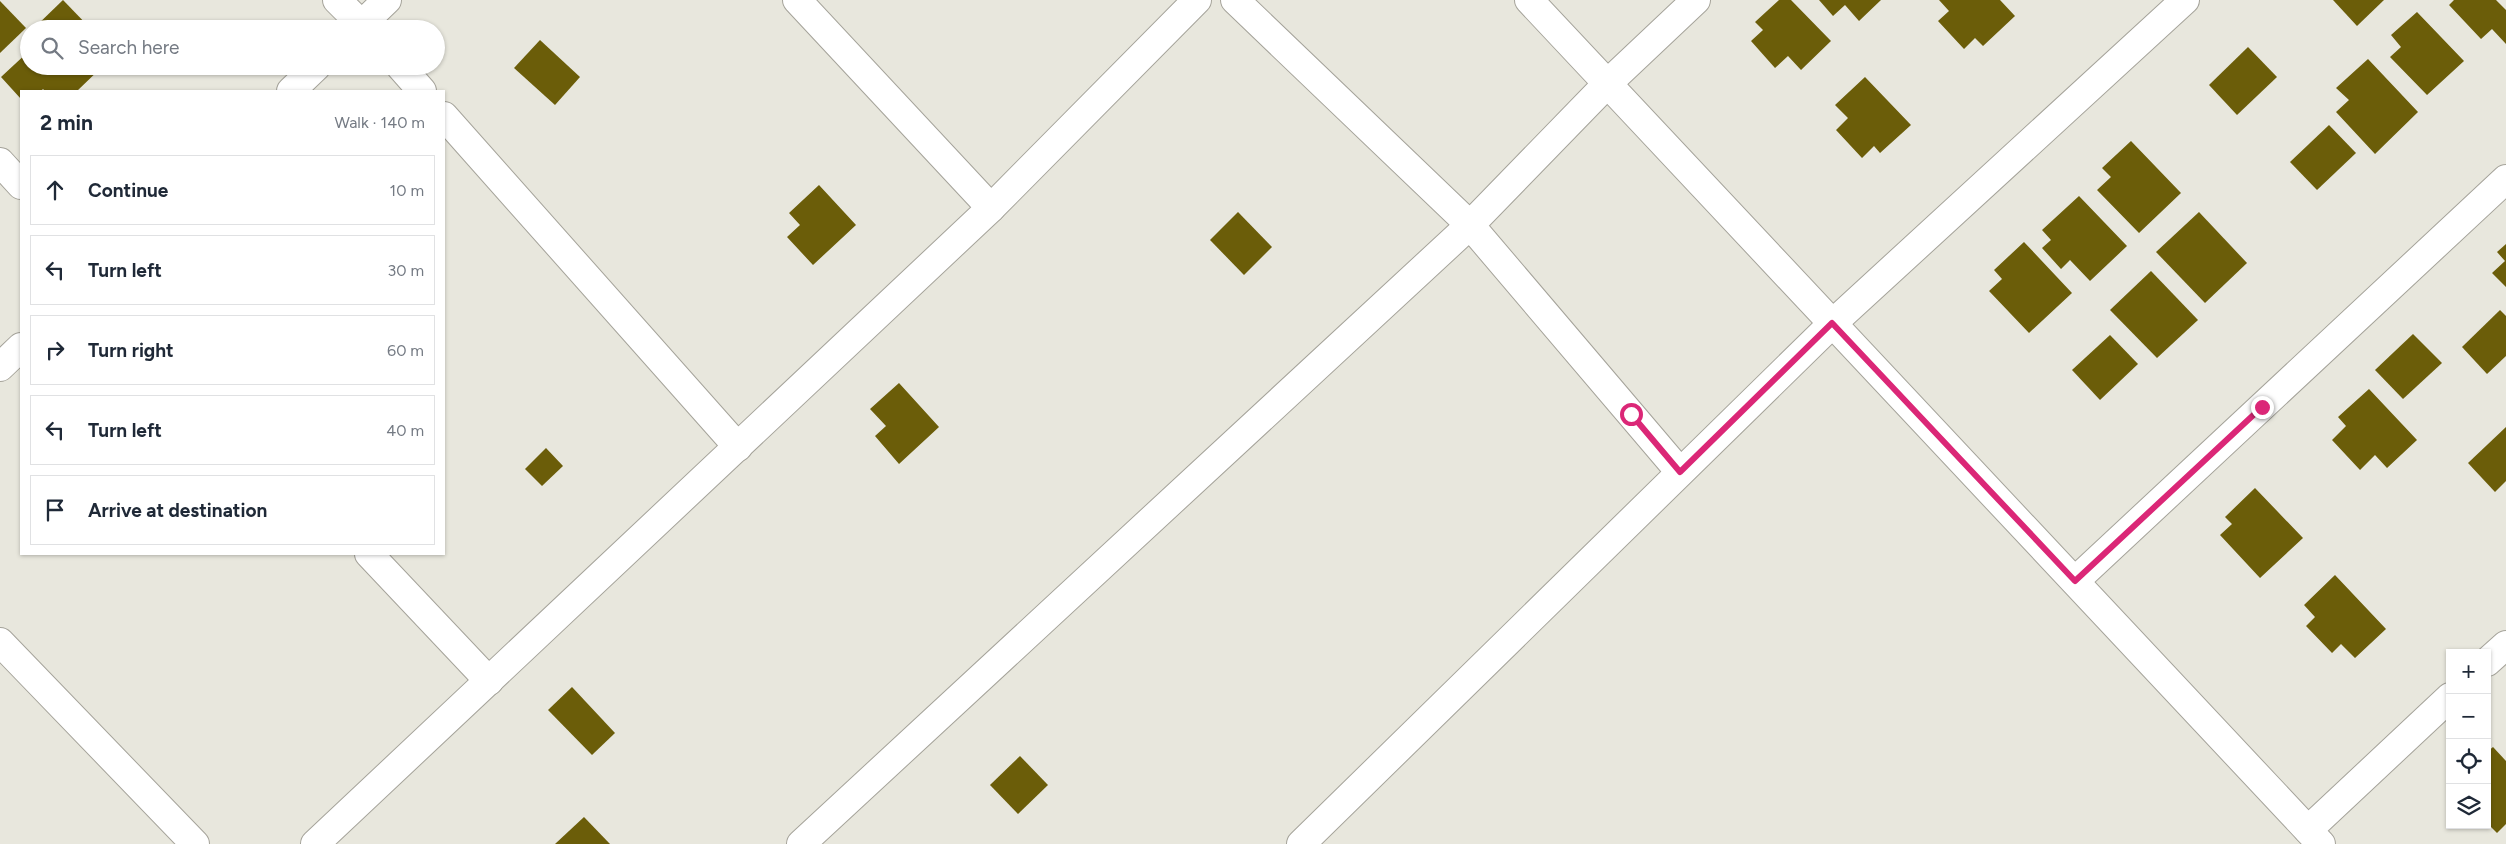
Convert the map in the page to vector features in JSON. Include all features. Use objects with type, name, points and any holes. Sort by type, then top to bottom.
[{"type":"street","points":[[338,0],[356,20]]},
{"type":"street","points":[[368,20],[387,0]]},
{"type":"street","points":[[797,0],[991,208]]},
{"type":"street","points":[[315,844],[991,208],[1197,0]]},
{"type":"street","points":[[1235,0],[1470,225],[1680,472]]},
{"type":"street","points":[[1529,0],[2314,837],[2446,701]]},
{"type":"street","points":[[800,844],[1470,225],[1607,84],[1696,0]]},
{"type":"street","points":[[1301,844],[1832,323],[2184,0]]},
{"type":"street","points":[[292,90],[308,75]]},
{"type":"street","points":[[408,75],[421,90]]},
{"type":"street","points":[[445,117],[738,447]]},
{"type":"street","points":[[0,162],[20,184]]},
{"type":"street","points":[[2075,581],[2506,179]]},
{"type":"street","points":[[0,367],[20,348]]},
{"type":"street","points":[[370,555],[489,681]]},
{"type":"street","points":[[0,642],[196,844]]},
{"type":"street","points":[[2491,658],[2506,645]]},
{"type":"building","points":[[63,0],[82,20],[42,20]]},
{"type":"building","points":[[1779,0],[1791,0],[1831,41],[1801,70],[1788,56],[1775,68],[1751,41],[1763,30],[1755,22]]},
{"type":"building","points":[[1819,0],[1881,0],[1859,21],[1845,5],[1833,16]]},
{"type":"building","points":[[1939,0],[2000,0],[2015,16],[1983,46],[1975,38],[1964,49],[1938,21],[1949,11]]},
{"type":"building","points":[[2333,0],[2384,0],[2357,26]]},
{"type":"building","points":[[2454,0],[2496,0],[2506,10],[2506,44],[2492,29],[2481,39],[2449,5]]},
{"type":"building","points":[[0,1],[20,22],[20,34],[0,53]]},
{"type":"building","points":[[2417,12],[2464,61],[2427,95],[2390,57],[2401,47],[2391,35]]},
{"type":"building","points":[[540,40],[580,77],[555,105],[514,68]]},
{"type":"building","points":[[2248,47],[2277,77],[2237,115],[2209,85]]},
{"type":"building","points":[[20,59],[20,75],[94,75],[78,90],[20,90],[20,98],[1,77]]},
{"type":"building","points":[[2368,59],[2418,112],[2375,154],[2336,112],[2349,100],[2336,88]]},
{"type":"building","points":[[1865,77],[1911,125],[1880,153],[1874,146],[1862,158],[1836,130],[1848,118],[1835,105]]},
{"type":"building","points":[[2329,125],[2356,153],[2317,190],[2290,162]]},
{"type":"building","points":[[2131,141],[2181,193],[2139,233],[2097,190],[2111,177],[2102,168]]},
{"type":"building","points":[[819,185],[856,225],[813,265],[787,237],[800,225],[789,213]]},
{"type":"building","points":[[2079,196],[2127,246],[2090,281],[2070,260],[2061,269],[2042,248],[2051,240],[2042,230]]},
{"type":"building","points":[[1238,212],[1272,247],[1244,275],[1210,240]]},
{"type":"building","points":[[2199,212],[2247,263],[2205,303],[2156,252]]},
{"type":"building","points":[[2024,242],[2072,293],[2029,333],[1989,291],[2002,279],[1994,270]]},
{"type":"building","points":[[2506,244],[2506,287],[2492,273],[2505,261],[2497,252]]},
{"type":"building","points":[[2151,271],[2198,320],[2157,358],[2110,310]]},
{"type":"building","points":[[2500,310],[2506,316],[2506,356],[2487,374],[2462,347]]},
{"type":"building","points":[[2413,334],[2442,363],[2403,399],[2375,370]]},
{"type":"building","points":[[2110,335],[2138,364],[2100,400],[2072,370]]},
{"type":"building","points":[[899,383],[939,427],[899,464],[875,436],[886,426],[870,409]]},
{"type":"building","points":[[2369,389],[2417,440],[2387,468],[2375,455],[2360,470],[2332,440],[2346,426],[2338,417]]},
{"type":"building","points":[[2506,427],[2506,481],[2495,492],[2468,463]]},
{"type":"building","points":[[546,448],[563,466],[542,486],[525,469]]},
{"type":"building","points":[[2255,488],[2303,538],[2260,578],[2220,535],[2232,524],[2225,517]]},
{"type":"building","points":[[2335,575],[2386,629],[2355,658],[2341,644],[2332,653],[2306,626],[2315,617],[2304,605]]},
{"type":"building","points":[[572,687],[615,733],[592,755],[548,710]]},
{"type":"building","points":[[2493,747],[2506,761],[2506,824],[2497,833],[2491,827],[2491,749]]},
{"type":"building","points":[[1020,756],[1048,785],[1018,814],[990,785]]},
{"type":"building","points":[[584,817],[610,844],[555,844]]},
{"type":"route","points":[[1631,414],[1680,472],[1832,323],[2075,581],[2262,407]]}]
